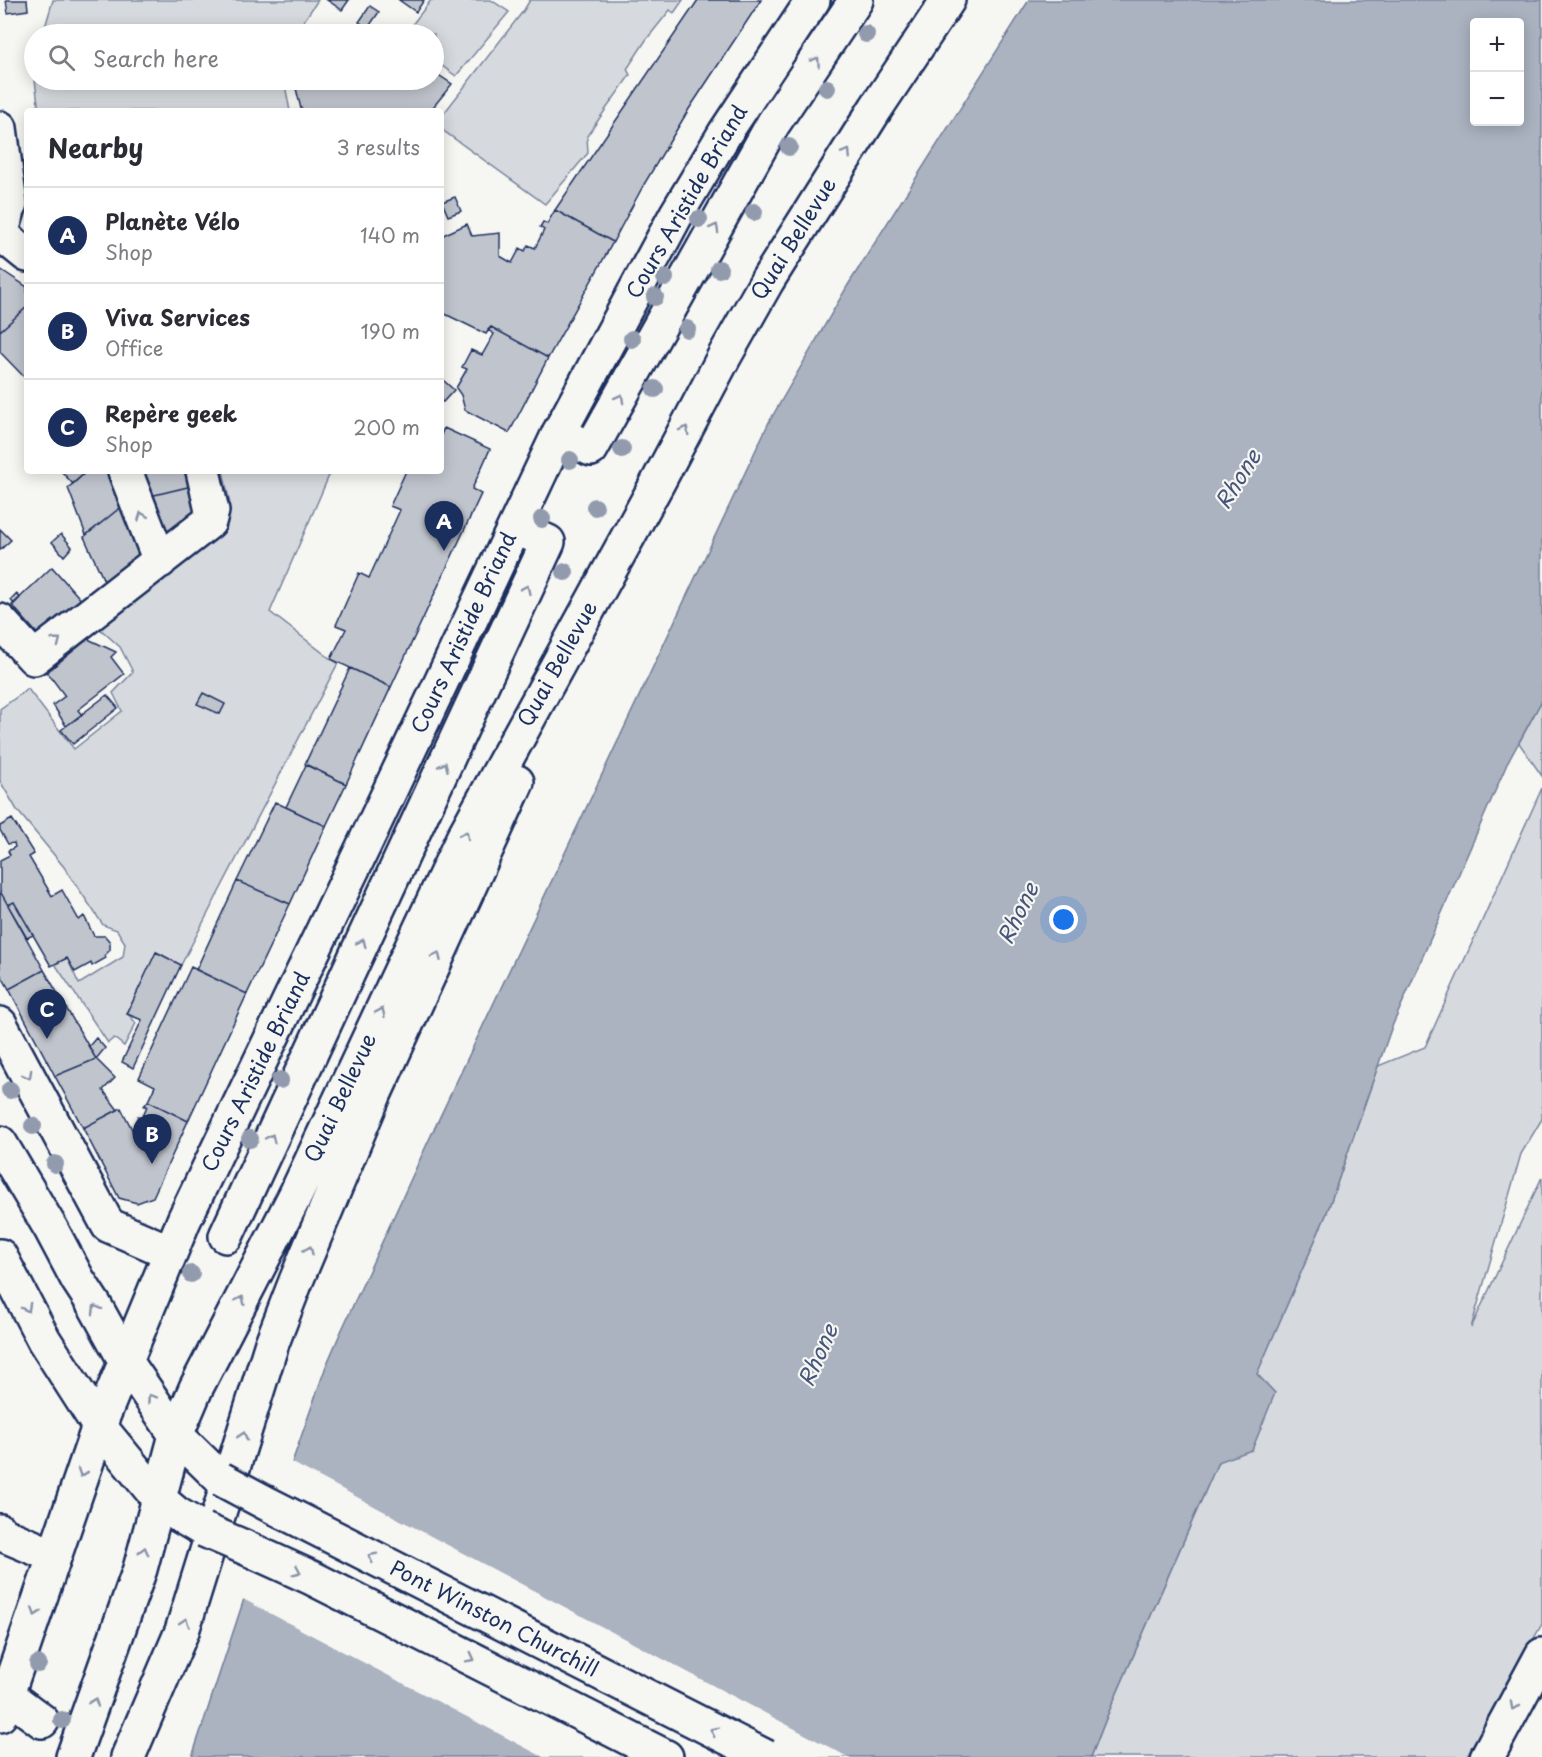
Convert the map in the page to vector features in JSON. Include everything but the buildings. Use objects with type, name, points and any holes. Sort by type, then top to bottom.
[{"type":"main road","name":"Cours Aristide Briand","points":[[4,1705],[99,1426],[155,1287],[207,1173],[559,433],[676,215],[724,133],[813,0]]},
{"type":"main road","points":[[559,433],[591,449],[773,124],[856,0]]},
{"type":"main road","name":"Quai Bellevue","points":[[73,1757],[140,1569],[176,1435],[196,1388],[296,1194],[463,838],[767,281],[876,108],[948,0]]},
{"type":"main road","points":[[0,128],[10,204],[1,234],[24,253]]},
{"type":"main road","points":[[126,474],[160,561]]},
{"type":"main road","points":[[0,621],[34,658],[209,522],[211,504],[204,474]]},
{"type":"main road","points":[[128,1757],[182,1631],[272,1343],[296,1281],[412,1010],[658,482]]},
{"type":"main road","points":[[226,1236],[548,542],[514,527]]},
{"type":"main road","points":[[0,1024],[108,1225],[170,1252]]},
{"type":"main road","name":"Pont Winston Churchill","points":[[0,1143],[125,1360],[176,1435],[222,1479],[766,1757]]},
{"type":"main road","points":[[207,1173],[246,1191]]},
{"type":"main road","points":[[0,1256],[44,1340],[99,1426],[158,1498],[177,1514],[204,1530],[312,1578],[666,1757]]},
{"type":"main road","points":[[0,1531],[4,1535],[54,1556]]},
{"type":"main road","points":[[1487,1757],[1542,1655]]},
{"type":"main road","points":[[4,1705],[42,1721]]},
{"type":"shaded area","points":[[53,0],[318,0],[302,24],[46,24]]},
{"type":"shaded area","points":[[431,0],[491,0],[509,12],[456,76],[444,67],[444,24],[413,24]]},
{"type":"shaded area","points":[[530,0],[683,0],[674,13],[670,10],[646,40],[627,69],[630,75],[587,136],[588,153],[545,204],[444,131],[444,113]]},
{"type":"shaded area","points":[[36,90],[286,90],[289,108],[39,108]]},
{"type":"shaded area","points":[[224,474],[330,474],[270,612],[338,663],[181,965],[157,952],[127,1013],[136,1023],[124,1046],[114,1038],[108,1043],[55,964],[67,958],[79,984],[123,957],[125,943],[117,930],[103,925],[64,867],[17,810],[0,781],[0,709],[28,689],[74,749],[122,711],[113,693],[133,672],[120,647],[98,627],[223,525],[230,504]]},
{"type":"shaded area","points":[[1542,700],[1542,776],[1519,743]]},
{"type":"shaded area","points":[[1542,788],[1542,1119],[1521,1154],[1471,1328],[1542,1177],[1542,1624],[1466,1757],[1091,1757],[1326,1215],[1378,1066],[1425,1047]]},
{"type":"water","name":"Rhone","points":[[1029,0],[1542,0],[1542,700],[1507,764],[1391,1029],[1326,1215],[1257,1374],[1275,1393],[1252,1450],[1218,1462],[1091,1757],[192,1757],[244,1599],[326,1366],[427,1144],[769,422],[848,285]]},
{"type":"pier","points":[[289,1461],[848,1757],[543,1757],[241,1598]]},
{"type":"place","name":"Planète Vélo","points":[[444,551]]},
{"type":"place","name":"Repère geek","points":[[47,1039]]},
{"type":"place","name":"Viva Services","points":[[152,1164]]}]
